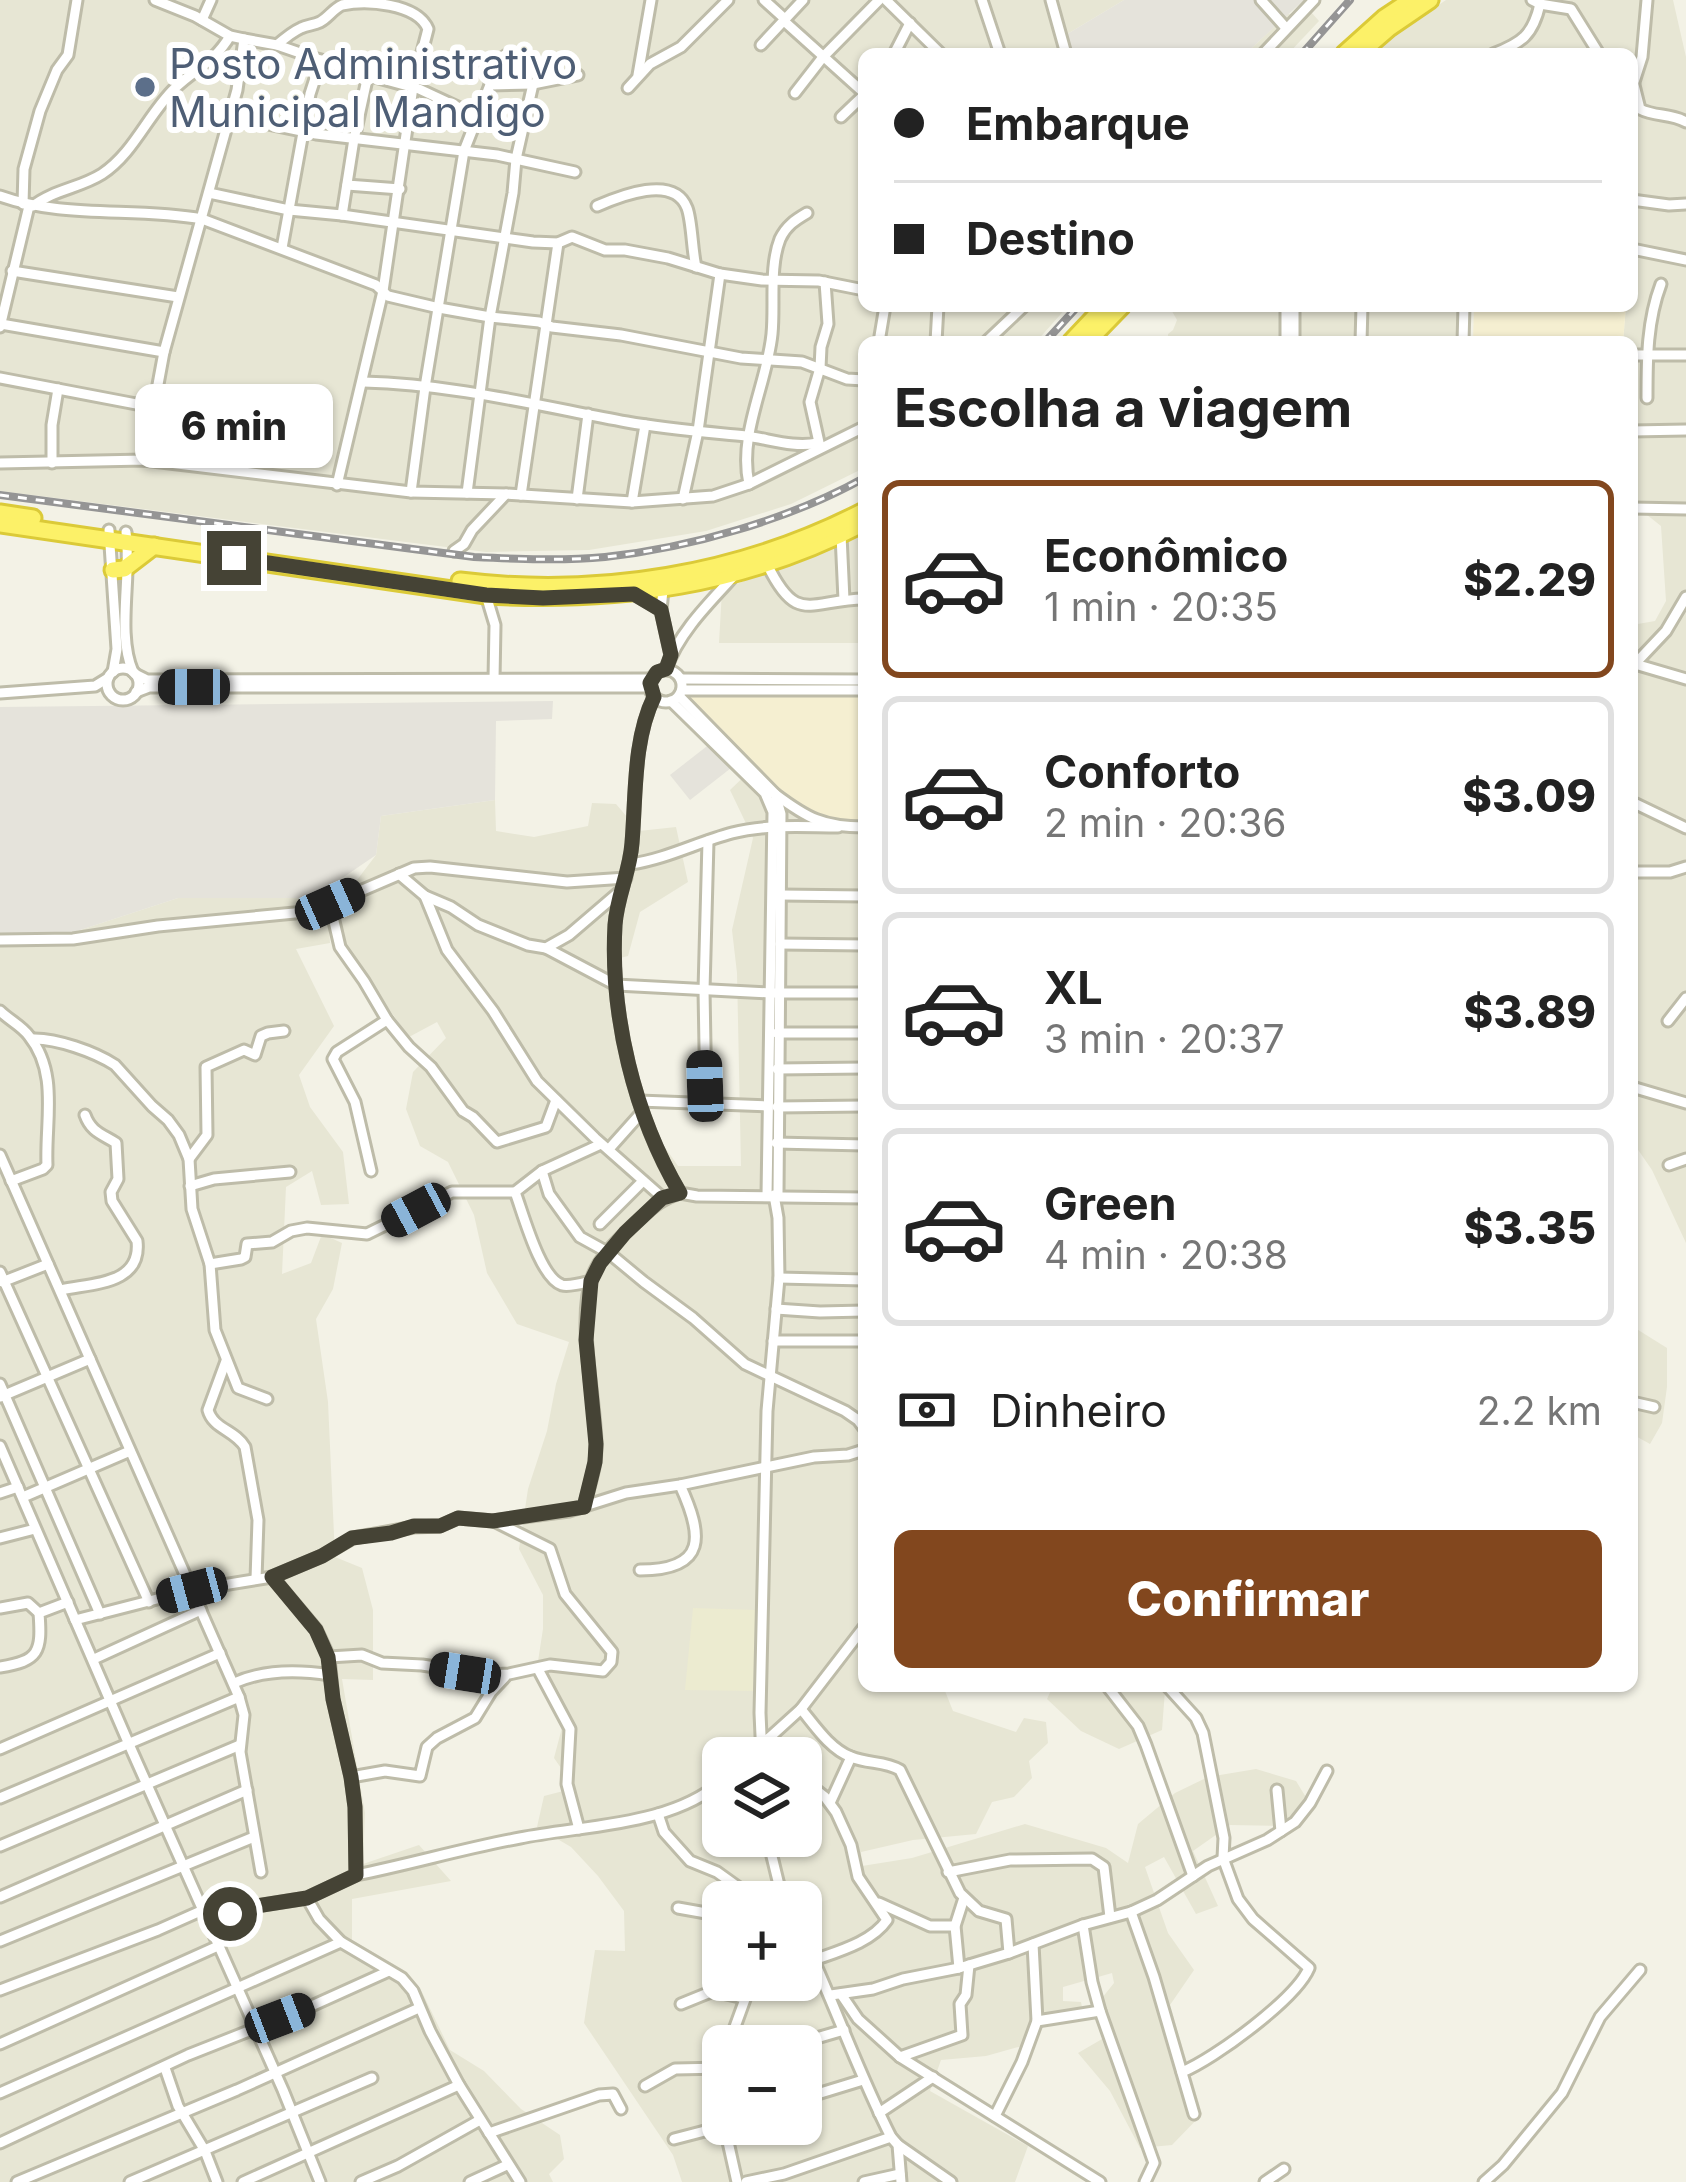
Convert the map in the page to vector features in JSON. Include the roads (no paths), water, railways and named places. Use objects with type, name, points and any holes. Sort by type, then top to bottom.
[{"type":"highway","points":[[1351,48],[1411,0]]},
{"type":"highway","points":[[1366,48],[1430,0]]},
{"type":"highway","points":[[1077,336],[1099,312]]},
{"type":"highway","points":[[1098,336],[1117,312]]},
{"type":"highway","points":[[0,513],[154,546],[486,595],[543,598],[634,594],[711,581],[858,526]]},
{"type":"highway","points":[[0,524],[423,577],[567,587],[704,570],[803,539],[858,514]]},
{"type":"highway","points":[[120,568],[154,546]]},
{"type":"street","points":[[76,0],[68,55],[40,111],[24,169],[28,205],[0,325],[164,352]]},
{"type":"street","points":[[202,20],[211,0]]},
{"type":"street","points":[[638,76],[651,5],[664,0]]},
{"type":"street","points":[[628,88],[650,64],[681,47],[728,0]]},
{"type":"street","points":[[764,0],[858,89]]},
{"type":"street","points":[[761,45],[803,0]]},
{"type":"street","points":[[795,92],[823,57],[883,0],[935,48]]},
{"type":"street","points":[[896,10],[905,0]]},
{"type":"street","points":[[982,0],[998,48]]},
{"type":"street","points":[[1051,0],[1064,48]]},
{"type":"street","points":[[1262,0],[1286,28]]},
{"type":"street","points":[[1268,48],[1315,0]]},
{"type":"street","points":[[1638,67],[1647,0]]},
{"type":"street","points":[[161,1],[230,36],[278,45],[413,87],[476,116]]},
{"type":"street","points":[[278,45],[348,2],[407,8],[426,21],[428,29],[413,87],[383,291],[338,484]]},
{"type":"street","points":[[1509,48],[1528,35],[1536,22],[1536,2],[1571,9],[1595,48]]},
{"type":"street","points":[[897,48],[910,23]]},
{"type":"street","points":[[28,205],[106,172],[174,89],[205,67],[230,36]]},
{"type":"street","points":[[144,460],[164,352],[229,116],[244,39]]},
{"type":"street","points":[[411,492],[464,151],[490,85],[490,67],[508,55]]},
{"type":"street","points":[[282,248],[302,131],[321,60]]},
{"type":"street","points":[[342,214],[368,75]]},
{"type":"street","points":[[490,85],[533,84],[578,75]]},
{"type":"street","points":[[467,493],[490,317],[533,84]]},
{"type":"street","points":[[841,117],[858,100]]},
{"type":"street","points":[[1638,101],[1640,109],[1686,122]]},
{"type":"street","points":[[229,116],[575,172]]},
{"type":"street","points":[[347,184],[400,189]]},
{"type":"street","points":[[597,206],[658,190],[676,194],[687,208],[696,267]]},
{"type":"street","points":[[209,194],[289,210],[452,231],[558,243],[574,238],[604,250],[668,257],[721,274],[858,289]]},
{"type":"street","points":[[0,196],[28,205],[202,219],[376,285],[388,296],[552,327],[802,362],[858,380]]},
{"type":"street","points":[[1638,201],[1686,204]]},
{"type":"street","points":[[749,484],[749,436],[768,359],[777,247],[787,226],[807,213]]},
{"type":"street","points":[[521,495],[558,243]]},
{"type":"street","points":[[1638,250],[1686,260]]},
{"type":"street","points":[[12,271],[178,297]]},
{"type":"street","points":[[683,499],[721,274]]},
{"type":"street","points":[[819,446],[810,402],[828,324],[825,282]]},
{"type":"street","points":[[1647,398],[1652,313],[1661,284]]},
{"type":"street","points":[[992,336],[1018,312]]},
{"type":"street","points":[[1638,355],[1686,355]]},
{"type":"street","points":[[0,378],[152,407]]},
{"type":"street","points":[[364,382],[819,446]]},
{"type":"street","points":[[52,463],[58,389]]},
{"type":"street","points":[[577,499],[587,414]]},
{"type":"street","points":[[632,502],[645,425]]},
{"type":"street","points":[[0,463],[144,460],[411,492],[632,502],[713,496],[749,484],[858,430]]},
{"type":"street","points":[[1638,431],[1686,430]]},
{"type":"street","points":[[454,551],[506,494]]},
{"type":"street","points":[[1638,508],[1685,512]]},
{"type":"street","points":[[842,535],[844,599]]},
{"type":"street","points":[[118,536],[127,653],[138,680],[136,692]]},
{"type":"street","points":[[109,692],[117,649],[118,536]]},
{"type":"street","points":[[766,563],[790,601],[821,607],[858,599]]},
{"type":"street","points":[[666,669],[712,599],[736,574]]},
{"type":"street","points":[[711,581],[712,599]]},
{"type":"street","points":[[663,590],[661,610],[671,655]]},
{"type":"street","points":[[634,594],[661,610]]},
{"type":"street","points":[[486,595],[495,625],[494,679]]},
{"type":"street","points":[[1638,661],[1666,631],[1686,597]]},
{"type":"street","points":[[1638,666],[1686,679]]},
{"type":"street","points":[[95,686],[123,668],[148,680],[494,679],[652,688]]},
{"type":"street","points":[[680,1193],[640,1107],[625,1054],[616,985],[615,921],[631,864],[640,743],[657,672],[675,672],[678,692],[765,793],[777,827]]},
{"type":"street","points":[[652,688],[662,702],[678,692],[858,680]]},
{"type":"street","points":[[0,693],[95,686],[119,700],[132,697],[142,687],[652,688]]},
{"type":"street","points":[[678,692],[858,690]]},
{"type":"street","points":[[678,692],[775,794],[812,820],[838,827]]},
{"type":"street","points":[[764,1737],[761,1643],[766,1468],[779,1278],[772,1159],[776,855],[781,814],[775,794]]},
{"type":"street","points":[[1638,805],[1682,826],[1686,813]]},
{"type":"street","points":[[631,864],[734,832],[858,827]]},
{"type":"street","points":[[706,1103],[707,841]]},
{"type":"street","points":[[1638,872],[1686,867]]},
{"type":"street","points":[[0,940],[73,939],[286,914],[330,904],[414,868],[567,882],[626,878]]},
{"type":"street","points":[[399,874],[425,896],[478,925],[546,948],[616,985],[774,999],[858,993]]},
{"type":"street","points":[[776,875],[780,895],[776,908]]},
{"type":"street","points":[[546,948],[620,892]]},
{"type":"street","points":[[780,895],[858,896]]},
{"type":"street","points":[[425,896],[447,950],[494,1011],[537,1081],[662,1198]]},
{"type":"street","points":[[330,904],[340,947],[387,1020],[431,1067],[463,1111],[497,1142],[546,1127],[556,1100]]},
{"type":"street","points":[[775,925],[780,944],[775,958]]},
{"type":"street","points":[[780,944],[858,945]]},
{"type":"street","points":[[1668,1022],[1686,998]]},
{"type":"street","points":[[773,1086],[777,1069],[774,999]]},
{"type":"street","points":[[0,1011],[32,1039],[49,1081],[47,1165],[6,1174]]},
{"type":"street","points":[[371,1171],[355,1102],[333,1059],[387,1020]]},
{"type":"street","points":[[189,1159],[207,1136],[206,1067],[244,1049],[255,1055],[261,1036],[284,1031]]},
{"type":"street","points":[[777,1033],[858,1033]]},
{"type":"street","points":[[32,1039],[58,1042],[116,1065],[179,1135],[189,1159],[192,1209],[210,1264],[214,1330],[238,1388],[267,1399]]},
{"type":"street","points":[[777,1069],[858,1068]]},
{"type":"street","points":[[1638,1089],[1686,1103]]},
{"type":"street","points":[[210,1264],[241,1259],[248,1244],[272,1242],[291,1231],[307,1228],[368,1234],[452,1192],[515,1192],[542,1171],[605,1146],[640,1107],[706,1103],[858,1106]]},
{"type":"street","points":[[61,1290],[118,1278],[132,1269],[139,1249],[112,1201],[118,1180],[116,1142],[98,1134],[85,1114]]},
{"type":"street","points":[[772,1123],[776,1144],[772,1159]]},
{"type":"street","points":[[776,1144],[858,1145]]},
{"type":"street","points":[[0,1155],[239,1696],[244,1714],[239,1745],[261,1872]]},
{"type":"street","points":[[1669,1165],[1686,1159]]},
{"type":"street","points":[[542,1171],[549,1194],[576,1233],[693,1318],[745,1364],[858,1419]]},
{"type":"street","points":[[190,1186],[214,1179],[290,1172]]},
{"type":"street","points":[[600,1224],[644,1181]]},
{"type":"street","points":[[515,1192],[542,1261],[556,1282],[591,1281]]},
{"type":"street","points":[[584,1507],[596,1444],[586,1340],[591,1281],[625,1233],[662,1198],[680,1193],[858,1198]]},
{"type":"street","points":[[48,1264],[1,1278],[149,1602]]},
{"type":"street","points":[[779,1278],[858,1280]]},
{"type":"street","points":[[776,1309],[858,1311]]},
{"type":"street","points":[[773,1341],[858,1341]]},
{"type":"street","points":[[90,1359],[2,1392],[100,1614]]},
{"type":"street","points":[[226,1360],[208,1410],[215,1424],[240,1437],[245,1447],[258,1520],[256,1579]]},
{"type":"street","points":[[1638,1403],[1654,1407]]},
{"type":"street","points":[[0,1446],[320,2182]]},
{"type":"street","points":[[0,1492],[46,1489],[130,1451]]},
{"type":"street","points":[[75,1620],[192,1590],[272,1577],[352,1538],[440,1526],[458,1518],[493,1521],[584,1507],[626,1493],[814,1456],[858,1452]]},
{"type":"street","points":[[640,1570],[676,1567],[694,1546],[695,1518],[680,1486]]},
{"type":"street","points":[[328,1657],[352,1654],[382,1663],[488,1676],[550,1665],[603,1671],[612,1652],[565,1594],[550,1549],[493,1521]]},
{"type":"street","points":[[0,1538],[35,1529]]},
{"type":"street","points":[[272,1577],[316,1630],[328,1657],[355,1807],[356,1875]]},
{"type":"street","points":[[39,1613],[68,1602]]},
{"type":"street","points":[[0,1608],[28,1603],[39,1613],[34,1657],[0,1667]]},
{"type":"street","points":[[94,1659],[201,1610]]},
{"type":"street","points":[[770,1737],[801,1709],[858,1635]]},
{"type":"street","points":[[0,1749],[220,1653]]},
{"type":"street","points":[[538,1669],[570,1730],[567,1784],[579,1829]]},
{"type":"street","points":[[234,1683],[260,1674],[330,1675]]},
{"type":"street","points":[[351,1777],[386,1771],[420,1775],[431,1742],[475,1718],[509,1674]]},
{"type":"street","points":[[1112,1692],[1138,1726],[1193,1876]]},
{"type":"street","points":[[1172,1692],[1203,1733],[1224,1838],[1223,1858],[1238,1899],[1310,1968],[1288,1996],[1223,2049],[1182,2072]]},
{"type":"street","points":[[0,1798],[239,1696]]},
{"type":"street","points":[[801,1709],[837,1750],[900,1770],[964,1898],[979,1911],[1006,1919],[1009,1953]]},
{"type":"street","points":[[0,1846],[239,1745]]},
{"type":"street","points":[[830,1803],[851,1757]]},
{"type":"street","points":[[836,1995],[964,1966],[1131,1912],[1300,1817],[1327,1771]]},
{"type":"street","points":[[0,1897],[247,1790]]},
{"type":"street","points":[[1276,1790],[1280,1831]]},
{"type":"street","points":[[208,1922],[250,1907],[307,1898],[356,1875],[516,1838],[658,1814],[702,1794]]},
{"type":"street","points":[[822,1796],[830,1803],[851,1845],[858,1877],[886,1924],[853,1946],[822,1957]]},
{"type":"street","points":[[658,1814],[664,1832],[690,1861],[730,1881]]},
{"type":"street","points":[[0,1941],[254,1837]]},
{"type":"street","points":[[948,1871],[1010,1860],[1098,1861],[1104,1867],[1110,1917]]},
{"type":"street","points":[[307,1898],[341,1942],[402,1978],[413,1990],[459,2085],[520,2182]]},
{"type":"street","points":[[900,2057],[962,2035],[960,2004],[966,1995],[955,1926],[964,1898]]},
{"type":"street","points":[[874,1901],[931,1926],[955,1926]]},
{"type":"street","points":[[678,1907],[702,1912]]},
{"type":"street","points":[[0,1990],[203,1910]]},
{"type":"street","points":[[1131,1912],[1194,2114]]},
{"type":"street","points":[[1083,1924],[1100,2012],[1154,2163],[1145,2182]]},
{"type":"street","points":[[0,2093],[341,1942]]},
{"type":"street","points":[[994,2116],[1037,2021],[1033,1944]]},
{"type":"street","points":[[0,2044],[218,1946]]},
{"type":"street","points":[[1484,2182],[1562,2093],[1600,2017],[1640,1970]]},
{"type":"street","points":[[0,2143],[188,2055],[389,1971]]},
{"type":"street","points":[[822,1973],[866,2028],[900,2057],[1100,2182]]},
{"type":"street","points":[[681,2003],[702,1995]]},
{"type":"street","points":[[836,1995],[863,2080],[894,2142],[901,2178],[864,2182]]},
{"type":"street","points":[[17,2182],[419,2008]]},
{"type":"street","points":[[1037,2021],[1100,2012]]},
{"type":"street","points":[[822,2036],[844,2030]]},
{"type":"street","points":[[166,2068],[181,2112],[217,2182]]},
{"type":"street","points":[[645,2086],[675,2069],[702,2068]]},
{"type":"street","points":[[879,2113],[933,2077]]},
{"type":"street","points":[[130,2182],[372,2078]]},
{"type":"street","points":[[822,2093],[863,2080]]},
{"type":"street","points":[[243,2182],[459,2085]]},
{"type":"street","points":[[490,2133],[599,2095],[613,2094],[621,2109]]},
{"type":"street","points":[[362,2182],[480,2120]]},
{"type":"street","points":[[674,2139],[702,2129]]},
{"type":"street","points":[[730,2145],[741,2182],[894,2142]]},
{"type":"street","points":[[894,2142],[951,2182]]},
{"type":"street","points":[[470,2182],[507,2165]]},
{"type":"street","points":[[1265,2182],[1285,2169]]},
{"type":"railway","points":[[1307,48],[1350,0]]},
{"type":"railway","points":[[1050,336],[1072,312]]},
{"type":"railway","points":[[0,495],[474,557],[573,559],[637,553],[705,539],[805,506],[858,481]]},
{"type":"place","name":"Posto Administrativo Municipal Mandigo","points":[[145,87]]}]
